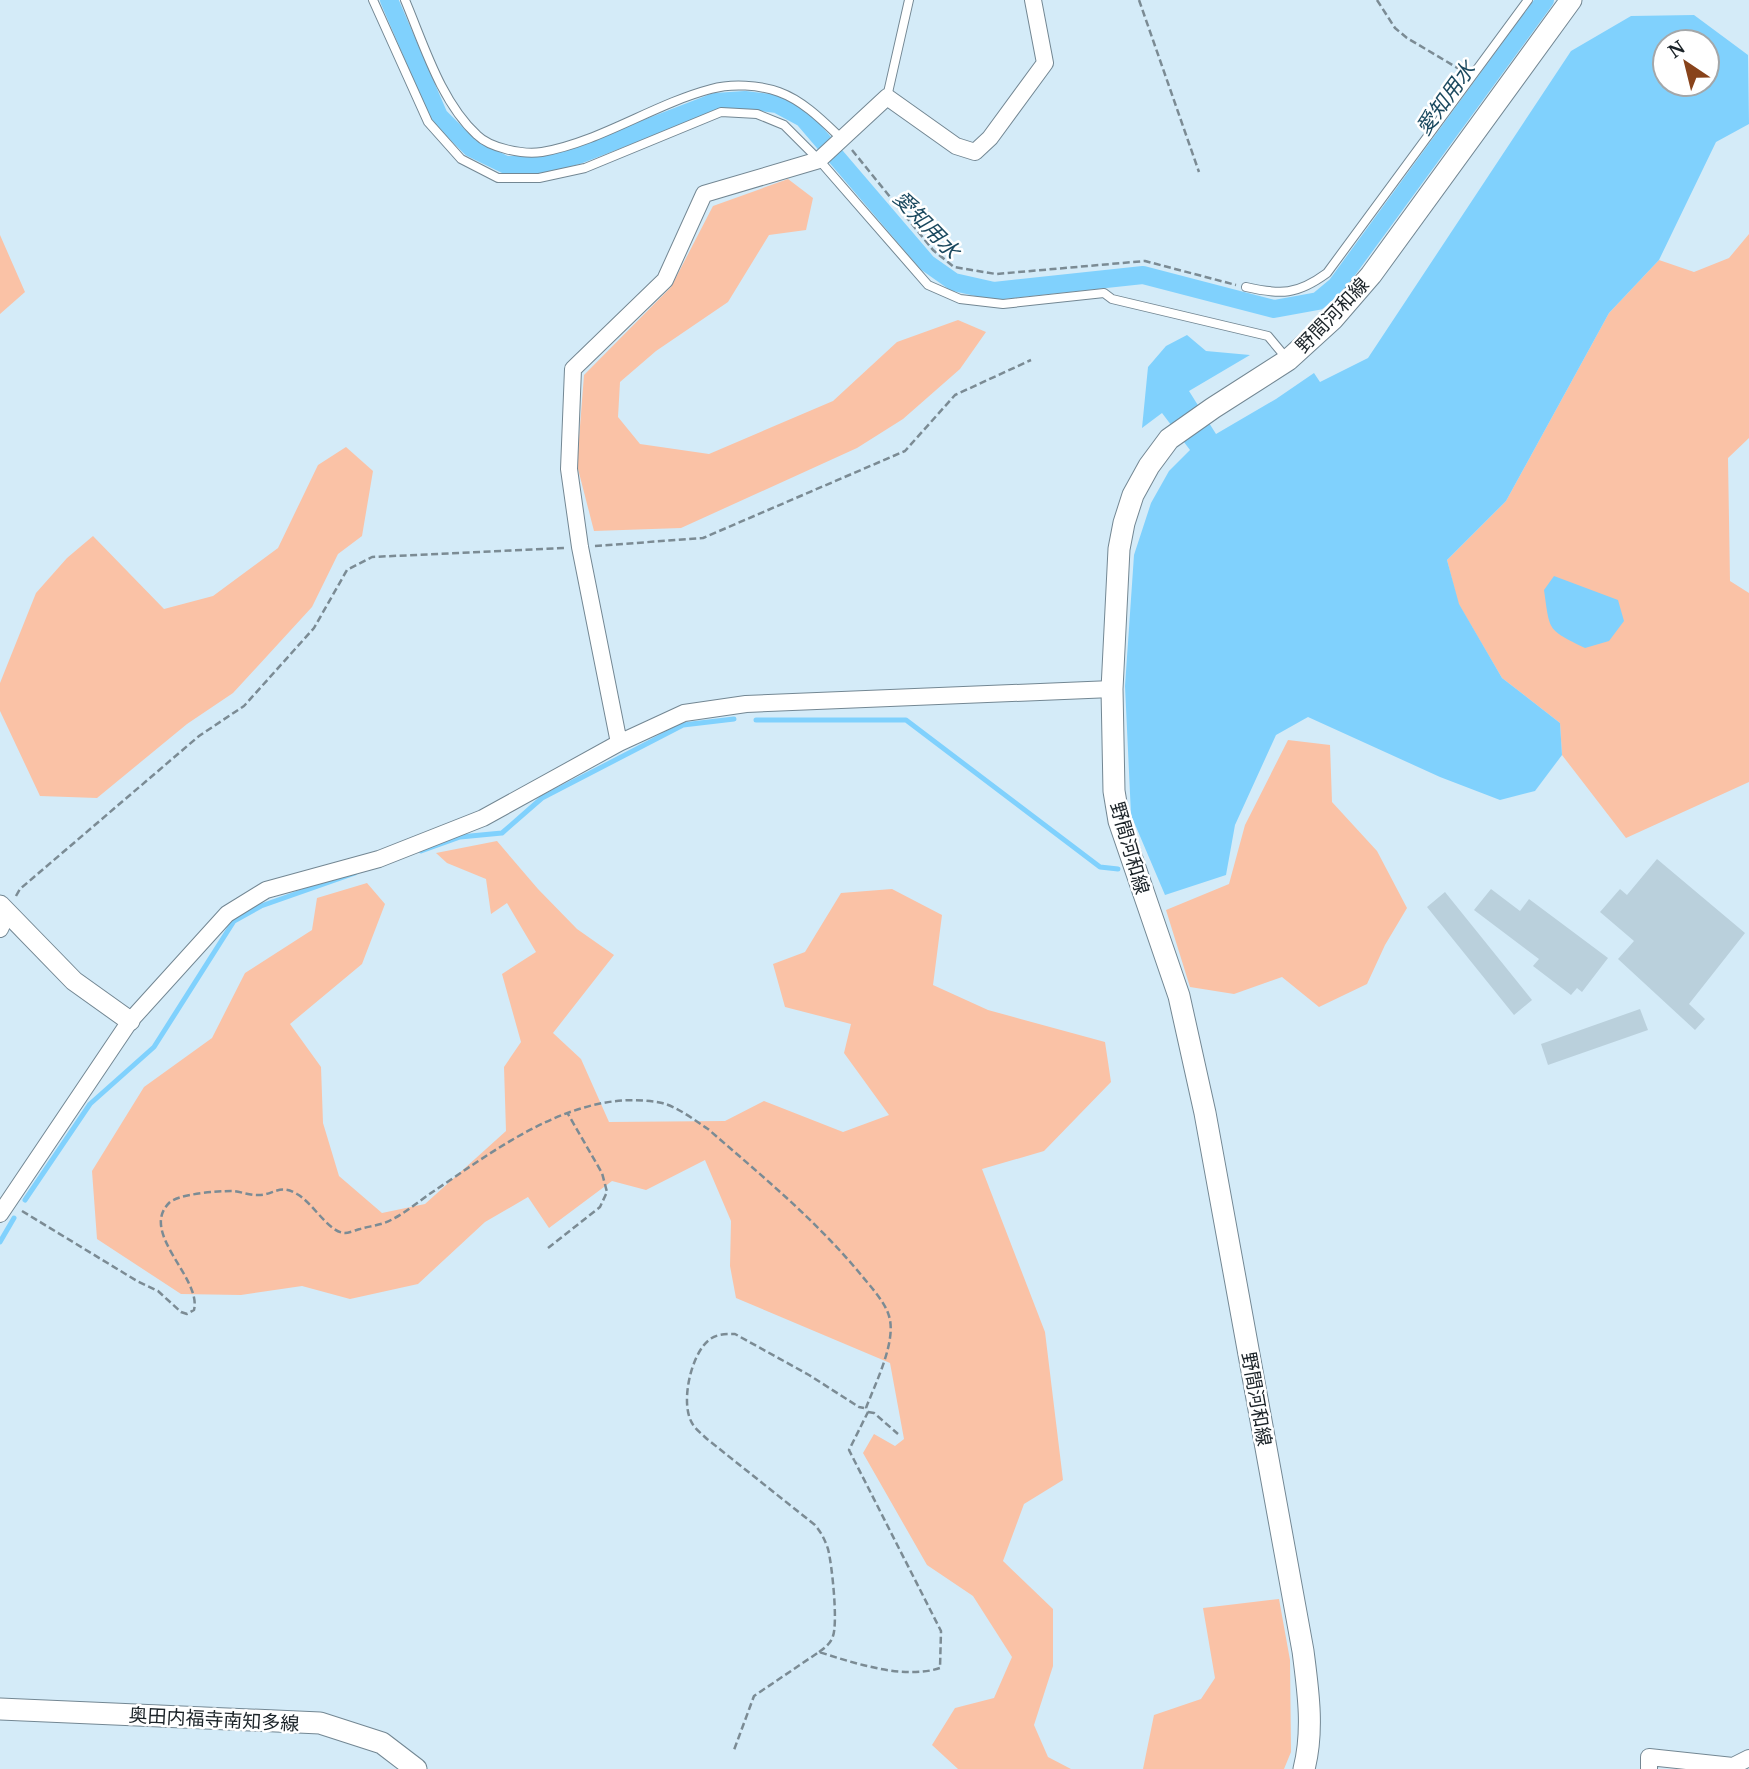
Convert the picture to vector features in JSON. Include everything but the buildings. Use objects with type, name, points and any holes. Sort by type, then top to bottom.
[{"type":"main road","name":"野間河和線","points":[[1304,1769],[1310,1706],[1303,1651],[1202,1100],[1179,996],[1118,821],[1114,791],[1112,689],[1119,549],[1133,495],[1149,466],[1169,439],[1288,360],[1333,318],[1371,275],[1571,0]]},
{"type":"main road","name":"奥田内福寺南知多線","points":[[0,1709],[320,1723],[382,1743],[416,1769]]},
{"type":"street","points":[[620,743],[580,547],[569,469],[573,369],[665,281],[704,194],[819,160],[887,97],[956,146],[975,152],[990,138],[1045,63],[1033,0]]},
{"type":"street","points":[[4,1208],[130,1021],[227,914],[266,890],[379,859],[483,818],[620,743],[684,713],[746,704],[1112,689]]},
{"type":"street","points":[[2,916],[74,981],[130,1021]]},
{"type":"street","points":[[1649,1769],[1649,1757],[1733,1766],[1749,1758]]},
{"type":"lane","points":[[373,0],[428,122],[461,159],[498,178],[539,178],[585,168],[721,112],[757,114],[784,125],[819,160],[928,285],[960,299],[1003,304],[1104,293],[1112,299],[1268,336],[1288,360]]},
{"type":"lane","points":[[405,0],[452,108],[479,138],[512,152],[540,153],[712,89],[743,85],[779,92],[806,107],[843,140]]},
{"type":"lane","points":[[887,97],[909,0]]},
{"type":"lane","points":[[1246,287],[1275,294],[1309,286],[1327,273],[1528,0]]},
{"type":"path","points":[[1139,0],[1199,172]]},
{"type":"path","points":[[1377,0],[1395,28],[1406,38],[1472,76]]},
{"type":"path","points":[[843,140],[933,250],[954,267],[996,274],[1145,261],[1246,287]]},
{"type":"path","points":[[2,916],[20,889],[199,736],[244,706],[314,628],[346,570],[372,557],[703,538],[905,451],[955,395],[1031,360]]},
{"type":"path","points":[[4,1208],[158,1291],[181,1312],[187,1314],[194,1310],[195,1304],[191,1289],[162,1232],[164,1210],[170,1201],[179,1197],[231,1191],[260,1196],[282,1188],[296,1193],[317,1210],[331,1229],[344,1233],[390,1221],[487,1155],[536,1127],[590,1105],[632,1100],[664,1103],[685,1114],[708,1129],[834,1241],[872,1288],[890,1316],[891,1337],[867,1410],[849,1450],[941,1632],[940,1668],[925,1673],[863,1666],[819,1652]]},
{"type":"path","points":[[548,1248],[600,1206],[607,1192],[602,1174],[568,1114]]},
{"type":"path","points":[[734,1750],[754,1696],[827,1646],[834,1635],[835,1615],[829,1551],[824,1537],[815,1525],[692,1424],[688,1414],[688,1379],[700,1352],[709,1339],[723,1334],[735,1334],[809,1375],[859,1407],[874,1413],[898,1434]]},
{"type":"shaded area","points":[[788,179],[813,198],[806,230],[769,235],[728,302],[656,351],[620,382],[618,417],[640,444],[709,454],[833,401],[897,342],[958,320],[986,332],[960,369],[903,419],[857,448],[681,528],[594,531],[577,465],[584,375],[671,287],[713,206]]},
{"type":"shaded area","points":[[1749,234],[1749,438],[1728,458],[1730,581],[1749,593],[1749,782],[1626,838],[1562,755],[1560,723],[1502,678],[1458,603],[1447,560],[1506,501],[1609,313],[1659,260],[1694,272],[1729,258]]},
{"type":"shaded area","points":[[0,235],[25,292],[0,314]]},
{"type":"shaded area","points":[[346,447],[373,471],[362,536],[338,554],[312,607],[233,693],[187,724],[97,798],[40,796],[0,711],[0,683],[36,593],[67,558],[93,536],[164,609],[213,596],[278,548],[318,465]]},
{"type":"shaded area","points":[[1288,740],[1330,745],[1332,802],[1377,851],[1407,908],[1385,945],[1367,984],[1319,1007],[1282,977],[1234,994],[1190,987],[1166,910],[1229,884],[1245,825]]},
{"type":"shaded area","points":[[497,841],[577,929],[614,955],[553,1033],[581,1059],[609,1122],[725,1121],[764,1101],[843,1132],[889,1115],[844,1053],[851,1024],[785,1007],[773,964],[805,952],[841,893],[892,889],[942,915],[933,985],[988,1010],[1105,1042],[1111,1082],[1044,1151],[982,1169],[1045,1332],[1063,1480],[1024,1504],[1003,1561],[1053,1609],[1053,1666],[1034,1725],[1048,1757],[1071,1769],[958,1769],[932,1745],[955,1708],[994,1698],[1012,1657],[973,1596],[927,1565],[863,1453],[874,1434],[895,1446],[904,1439],[890,1363],[736,1298],[730,1266],[731,1221],[705,1160],[646,1190],[612,1181],[549,1228],[528,1197],[485,1222],[418,1284],[350,1299],[302,1286],[241,1295],[181,1294],[97,1239],[92,1171],[144,1087],[212,1038],[245,973],[312,930],[317,898],[367,883],[385,904],[362,964],[290,1024],[321,1067],[323,1123],[339,1176],[382,1213],[425,1204],[506,1131],[504,1067],[521,1042],[502,974],[536,952],[507,903],[491,914],[486,879],[447,863],[436,853]]},
{"type":"shaded area","points":[[1279,1599],[1290,1660],[1291,1752],[1284,1769],[1143,1769],[1154,1715],[1201,1699],[1215,1678],[1203,1608]]},
{"type":"water","points":[[1694,15],[1712,28],[1651,28],[1651,98],[1721,98],[1721,35],[1748,55],[1749,124],[1716,142],[1659,260],[1609,313],[1506,501],[1447,560],[1459,604],[1502,678],[1560,723],[1562,755],[1535,791],[1500,800],[1440,777],[1308,717],[1276,735],[1235,825],[1226,875],[1165,895],[1131,815],[1125,686],[1134,555],[1151,503],[1169,471],[1190,450],[1162,413],[1142,428],[1148,367],[1166,346],[1187,335],[1206,351],[1250,355],[1189,391],[1216,434],[1314,373],[1320,382],[1368,358],[1571,51],[1631,16]]},
{"type":"water","points":[[1554,576],[1618,600],[1624,621],[1609,641],[1585,648],[1563,637],[1553,628],[1544,590]]},
{"type":"waterway","name":"愛知用水","points":[[389,0],[439,116],[471,148],[506,165],[541,165],[578,155],[715,102],[745,100],[777,104],[803,118],[927,263],[954,282],[994,291],[1143,275],[1274,309],[1318,301],[1336,286],[1545,0]]},
{"type":"waterway","points":[[421,851],[460,837],[502,833],[542,798],[683,725],[734,719]]},
{"type":"waterway","points":[[756,720],[906,720],[1100,867],[1118,869]]},
{"type":"waterway","points":[[25,1200],[90,1104],[154,1047],[234,921],[261,906],[355,873]]},
{"type":"waterway","points":[[0,1242],[14,1218]]}]
